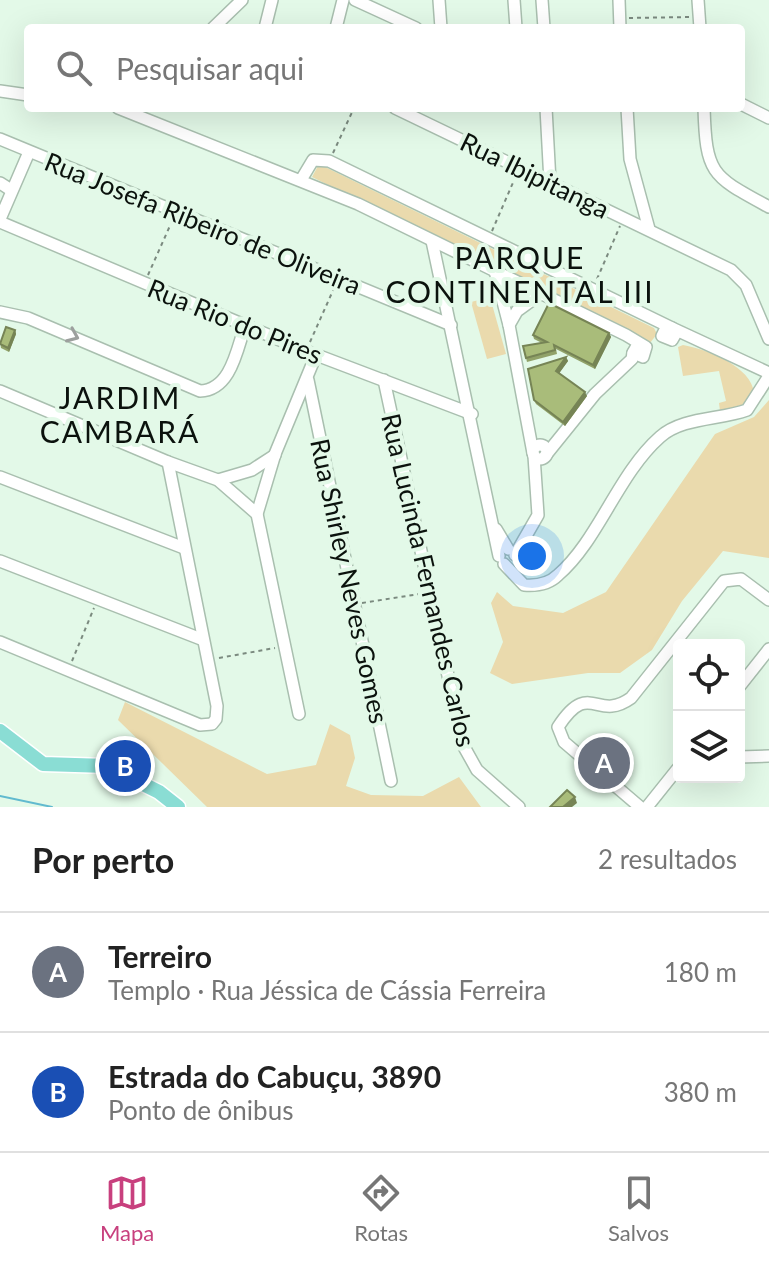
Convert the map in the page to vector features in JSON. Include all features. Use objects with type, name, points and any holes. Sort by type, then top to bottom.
[{"type":"main road","points":[[0,731],[43,764],[107,766],[159,792],[178,807]]},
{"type":"street","points":[[217,24],[242,0]]},
{"type":"street","points":[[266,24],[272,0]]},
{"type":"street","points":[[337,24],[343,0]]},
{"type":"street","points":[[355,0],[407,24]]},
{"type":"street","points":[[439,0],[441,24]]},
{"type":"street","points":[[514,0],[516,24]]},
{"type":"street","points":[[542,0],[544,24]]},
{"type":"street","points":[[619,0],[620,23]]},
{"type":"street","points":[[698,0],[700,22]]},
{"type":"street","points":[[0,91],[24,94]]},
{"type":"street","points":[[745,106],[769,118]]},
{"type":"street","points":[[128,112],[301,180],[432,241],[620,333],[639,351]]},
{"type":"street","name":"Rua Ibipitanga","points":[[403,112],[649,229],[739,276],[759,311],[769,339]]},
{"type":"street","points":[[546,112],[550,182]]},
{"type":"street","points":[[627,112],[630,159],[649,229]]},
{"type":"street","points":[[704,112],[706,151],[715,172],[722,180],[769,207]]},
{"type":"street","name":"Rua Josefa Ribeiro de Oliveira","points":[[0,139],[451,325]]},
{"type":"street","points":[[0,221],[5,186],[29,152]]},
{"type":"street","points":[[301,180],[313,160],[329,161],[652,320],[668,334],[698,343],[769,375],[747,410],[688,424],[661,436],[621,484],[558,576],[538,585],[524,585],[493,525],[472,414],[432,241]]},
{"type":"street","name":"Rua Rio do Pires","points":[[0,221],[311,353],[472,414]]},
{"type":"street","points":[[495,271],[509,325],[528,428],[539,453],[534,481],[538,515],[508,556]]},
{"type":"street","points":[[509,325],[517,311],[539,295]]},
{"type":"street","points":[[0,312],[28,318],[200,391],[208,390],[222,381],[245,326]]},
{"type":"street","points":[[539,453],[561,438],[595,394],[639,351],[668,334]]},
{"type":"street","points":[[299,714],[257,514],[275,454],[308,380],[311,353]]},
{"type":"street","name":"Rua Shirley Neves Gomes","points":[[308,380],[391,781]]},
{"type":"street","name":"Rua Lucinda Fernandes Carlos","points":[[384,380],[466,754],[477,770],[519,807]]},
{"type":"street","points":[[0,391],[218,480],[257,514]]},
{"type":"street","points":[[218,480],[252,470],[275,454]]},
{"type":"street","points":[[0,642],[200,725],[212,724],[218,713],[168,462]]},
{"type":"street","points":[[0,477],[184,548]]},
{"type":"street","points":[[0,561],[201,639]]},
{"type":"street","points":[[640,807],[559,736],[558,727],[570,709],[584,701],[611,706],[631,698],[724,581],[741,579],[769,600]]},
{"type":"street","points":[[745,679],[769,649]]},
{"type":"street","points":[[745,757],[769,756]]},
{"type":"street","points":[[647,807],[673,774]]},
{"type":"path","points":[[620,23],[700,22]]},
{"type":"path","points":[[329,161],[352,112]]},
{"type":"path","points":[[488,239],[520,168]]},
{"type":"path","points":[[145,284],[176,211]]},
{"type":"path","points":[[591,291],[624,218]]},
{"type":"path","points":[[311,353],[338,278]]},
{"type":"path","points":[[353,605],[432,592]]},
{"type":"path","points":[[68,670],[97,599]]},
{"type":"path","points":[[206,661],[283,646]]},
{"type":"shaded area","points":[[319,164],[654,328],[657,334],[650,343],[312,177]]},
{"type":"shaded area","points":[[490,297],[506,354],[487,359],[471,302]]},
{"type":"shaded area","points":[[683,345],[715,355],[737,367],[751,384],[754,393],[739,408],[720,411],[719,403],[726,401],[719,371],[683,376],[678,347]]},
{"type":"shaded area","points":[[769,400],[769,558],[723,551],[682,601],[652,650],[620,673],[588,673],[512,684],[490,673],[503,642],[491,603],[497,592],[513,606],[563,613],[606,592],[715,434],[754,417]]},
{"type":"shaded area","points":[[125,702],[267,774],[316,765],[330,724],[350,735],[355,758],[346,786],[371,795],[423,796],[459,777],[481,807],[207,807],[118,720]]},
{"type":"building","points":[[549,303],[609,333],[593,365],[554,345],[555,350],[526,358],[523,346],[547,342],[533,335]]},
{"type":"building","points":[[6,327],[15,330],[8,348],[0,344]]},
{"type":"building","points":[[566,357],[556,371],[585,392],[563,422],[534,400],[528,369]]},
{"type":"building","points":[[567,790],[575,797],[563,807],[550,807]]},
{"type":"waterway","points":[[0,796],[52,807]]},
{"type":"place","name":"Terreiro","points":[[604,763]]},
{"type":"place","name":"Estrada do Cabuçu, 3890","points":[[125,766]]},
{"type":"district","name":"PARQUE CONTINENTAL III","points":[[520,274]]},
{"type":"district","name":"JARDIM CAMBARÁ","points":[[120,414]]}]
